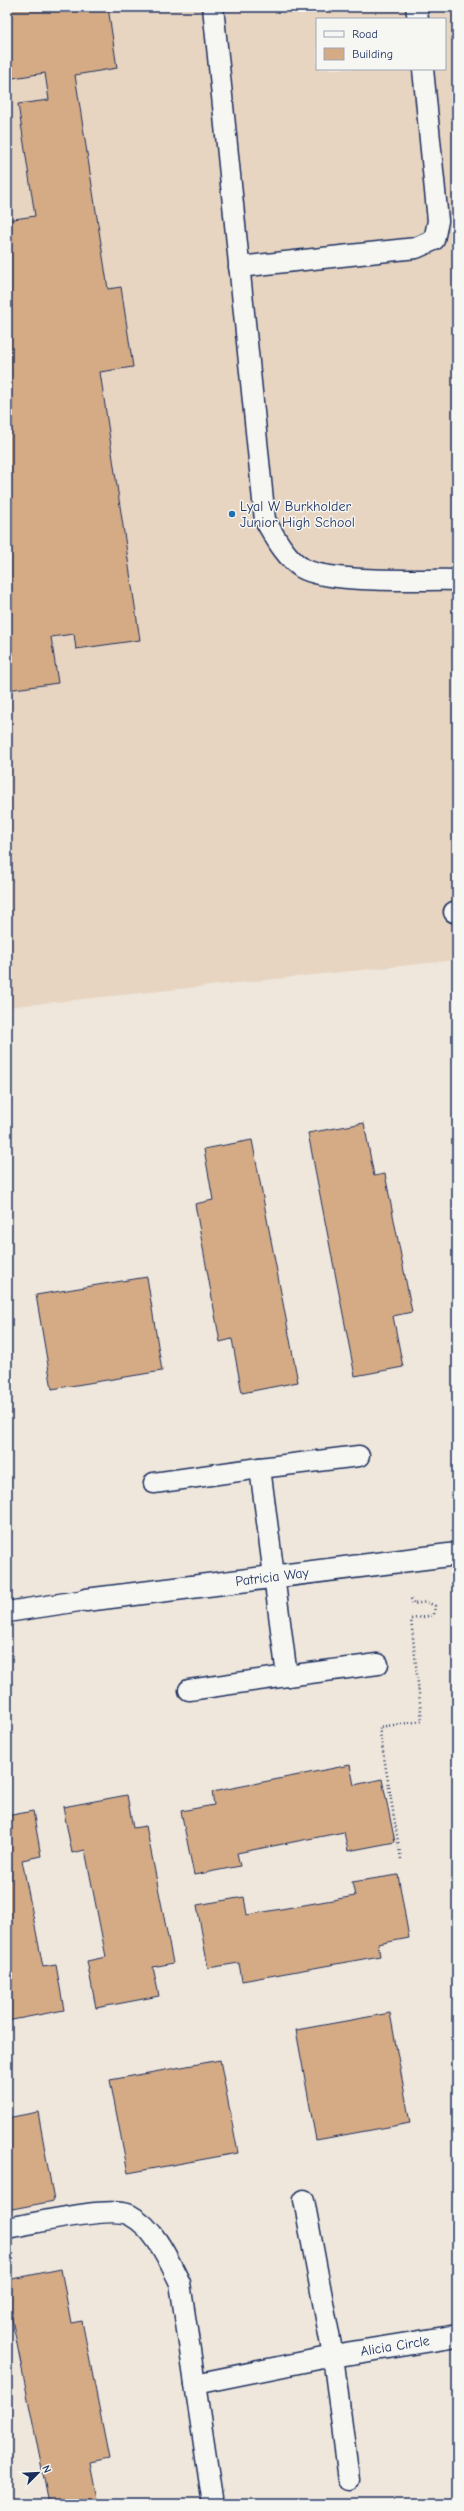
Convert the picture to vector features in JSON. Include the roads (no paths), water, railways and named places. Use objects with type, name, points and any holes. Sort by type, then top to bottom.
[{"type":"street","name":"Patricia Way","points":[[86,1600],[457,1554]]},
{"type":"street","name":"Alicia Circle","points":[[333,2356],[457,2336]]},
{"type":"lane","points":[[213,7],[265,520],[280,547],[302,568],[340,578],[457,580]]},
{"type":"lane","points":[[416,7],[418,18]]},
{"type":"lane","points":[[239,267],[416,248],[434,240],[438,221],[423,70]]},
{"type":"lane","points":[[154,1483],[359,1456]]},
{"type":"lane","points":[[260,1468],[287,1676]]},
{"type":"lane","points":[[7,1612],[86,1600]]},
{"type":"lane","points":[[189,1690],[378,1664]]},
{"type":"lane","points":[[304,2200],[333,2356],[349,2480]]},
{"type":"lane","points":[[7,2228],[102,2212],[130,2215],[147,2228],[165,2252],[180,2283],[212,2498]]},
{"type":"lane","points":[[195,2384],[333,2356]]},
{"type":"place","name":"Lyal W Burkholder Junior High School","points":[[232,514]]}]
